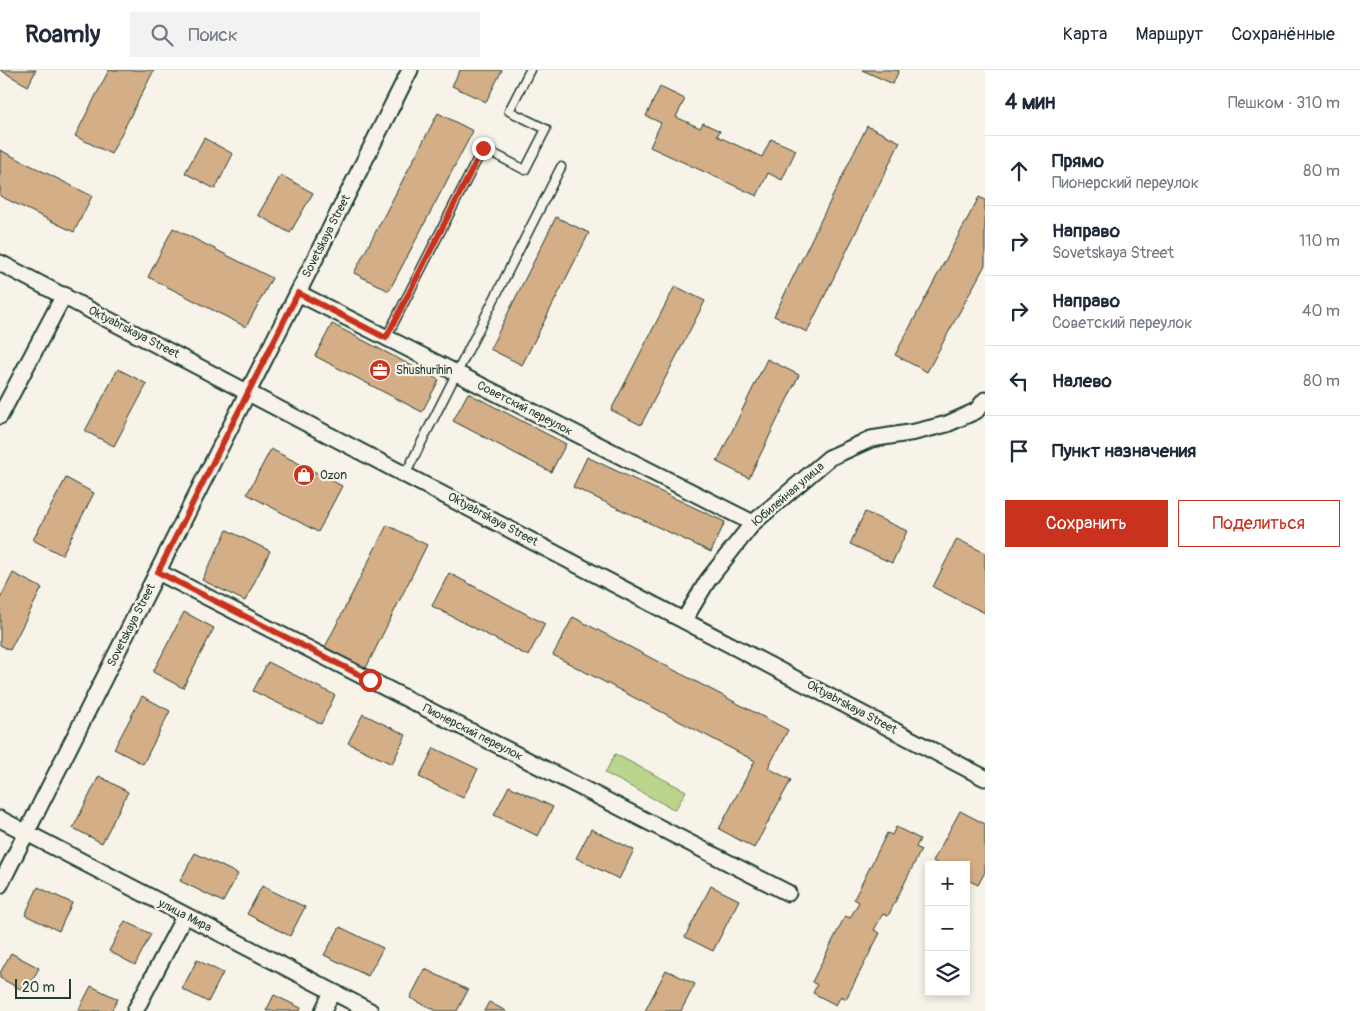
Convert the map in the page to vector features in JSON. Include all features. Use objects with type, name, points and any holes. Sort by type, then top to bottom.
[{"type":"street","name":"Sovetskaya Street","points":[[0,885],[410,70]]},
{"type":"street","name":"Oktyabrskaya Street","points":[[0,262],[985,778]]},
{"type":"street","name":"Советский переулок","points":[[298,293],[753,523]]},
{"type":"street","points":[[0,416],[64,295]]},
{"type":"street","name":"Юбилейная улица","points":[[684,620],[708,580],[753,523],[829,458],[871,439],[915,432],[947,424],[976,411],[985,400]]},
{"type":"street","name":"Пионерский переулок","points":[[158,572],[788,893]]},
{"type":"street","name":"улица Мира","points":[[0,819],[370,1011]]},
{"type":"street","points":[[135,1011],[184,915]]},
{"type":"street","points":[[323,1011],[332,992]]},
{"type":"lane","points":[[386,338],[483,148],[525,170],[546,129],[509,111],[530,70]]},
{"type":"lane","points":[[406,473],[561,167]]},
{"type":"green space","points":[[615,754],[686,791],[675,810],[605,773]]},
{"type":"building","points":[[0,70],[36,70],[28,86]]},
{"type":"building","points":[[109,70],[154,70],[111,154],[75,136]]},
{"type":"building","points":[[460,70],[502,70],[486,102],[452,86]]},
{"type":"building","points":[[862,70],[899,70],[893,84]]},
{"type":"building","points":[[660,87],[685,99],[676,117],[700,128],[703,123],[720,131],[717,136],[762,157],[771,139],[796,150],[782,180],[768,173],[757,196],[650,147],[661,123],[646,116]]},
{"type":"building","points":[[438,113],[473,131],[389,291],[354,273]]},
{"type":"building","points":[[867,126],[900,142],[807,332],[774,316]]},
{"type":"building","points":[[204,138],[233,154],[215,189],[185,173]]},
{"type":"building","points":[[0,150],[92,196],[74,232],[0,196]]},
{"type":"building","points":[[281,175],[313,193],[290,233],[258,215]]},
{"type":"building","points":[[979,197],[985,200],[985,265],[927,372],[895,355]]},
{"type":"building","points":[[556,217],[589,233],[522,365],[490,349]]},
{"type":"building","points":[[173,228],[272,278],[246,327],[148,277]]},
{"type":"building","points":[[675,286],[705,301],[641,425],[611,410]]},
{"type":"building","points":[[332,324],[439,380],[422,412],[315,356]]},
{"type":"building","points":[[767,359],[799,375],[749,478],[717,462]]},
{"type":"building","points":[[118,369],[147,384],[114,446],[85,431]]},
{"type":"building","points":[[468,393],[566,444],[551,472],[453,421]]},
{"type":"building","points":[[271,449],[342,486],[318,532],[247,494]]},
{"type":"building","points":[[587,457],[725,522],[711,552],[573,487]]},
{"type":"building","points":[[66,478],[94,493],[62,555],[33,540]]},
{"type":"building","points":[[865,512],[907,531],[892,563],[850,544]]},
{"type":"building","points":[[387,525],[427,545],[364,672],[323,651]]},
{"type":"building","points":[[227,530],[270,551],[245,601],[202,580]]},
{"type":"building","points":[[957,539],[985,553],[985,613],[933,587]]},
{"type":"building","points":[[13,573],[42,588],[10,650],[0,645],[0,599]]},
{"type":"building","points":[[449,573],[545,624],[528,656],[432,606]]},
{"type":"building","points":[[184,612],[214,628],[183,688],[153,672]]},
{"type":"building","points":[[573,617],[788,730],[768,768],[791,780],[754,848],[719,829],[755,761],[553,655]]},
{"type":"building","points":[[268,662],[335,695],[321,724],[253,691]]},
{"type":"building","points":[[142,696],[170,711],[143,764],[114,749]]},
{"type":"building","points":[[363,714],[406,735],[392,764],[348,743]]},
{"type":"building","points":[[434,748],[478,769],[463,798],[419,777]]},
{"type":"building","points":[[99,776],[128,792],[102,843],[73,828]]},
{"type":"building","points":[[509,786],[553,807],[538,836],[494,815]]},
{"type":"building","points":[[960,811],[985,824],[985,872],[978,885],[970,881],[970,861],[933,861]]},
{"type":"building","points":[[896,827],[920,839],[916,847],[921,850],[888,916],[883,914],[874,930],[880,933],[846,999],[841,996],[836,1005],[813,993],[817,985],[812,982],[845,916],[850,918],[859,902],[854,899],[887,833],[892,835]]},
{"type":"building","points":[[591,829],[634,850],[619,879],[576,858]]},
{"type":"building","points":[[195,853],[238,874],[223,902],[180,881]]},
{"type":"building","points":[[262,886],[305,907],[290,936],[247,914]]},
{"type":"building","points":[[711,886],[739,900],[713,951],[685,937]]},
{"type":"building","points":[[38,887],[72,903],[59,931],[25,915]]},
{"type":"building","points":[[125,921],[151,934],[135,965],[109,951]]},
{"type":"building","points":[[340,927],[383,948],[368,976],[324,955]]},
{"type":"building","points":[[11,953],[39,968],[26,992],[0,978],[0,973]]},
{"type":"building","points":[[197,960],[223,973],[208,1002],[182,989]]},
{"type":"building","points":[[425,969],[468,990],[457,1011],[437,1011],[410,998]]},
{"type":"building","points":[[666,970],[695,984],[681,1011],[645,1011]]},
{"type":"building","points":[[91,986],[118,999],[111,1011],[78,1011]]},
{"type":"building","points":[[274,995],[301,1008],[300,1011],[266,1011]]},
{"type":"building","points":[[489,1002],[506,1011],[484,1011]]},
{"type":"place","name":"Shushurihin","points":[[380,370]]},
{"type":"place","name":"Ozon","points":[[304,475]]},
{"type":"route","points":[[370,680],[158,572],[298,293],[386,338],[483,148]]}]
